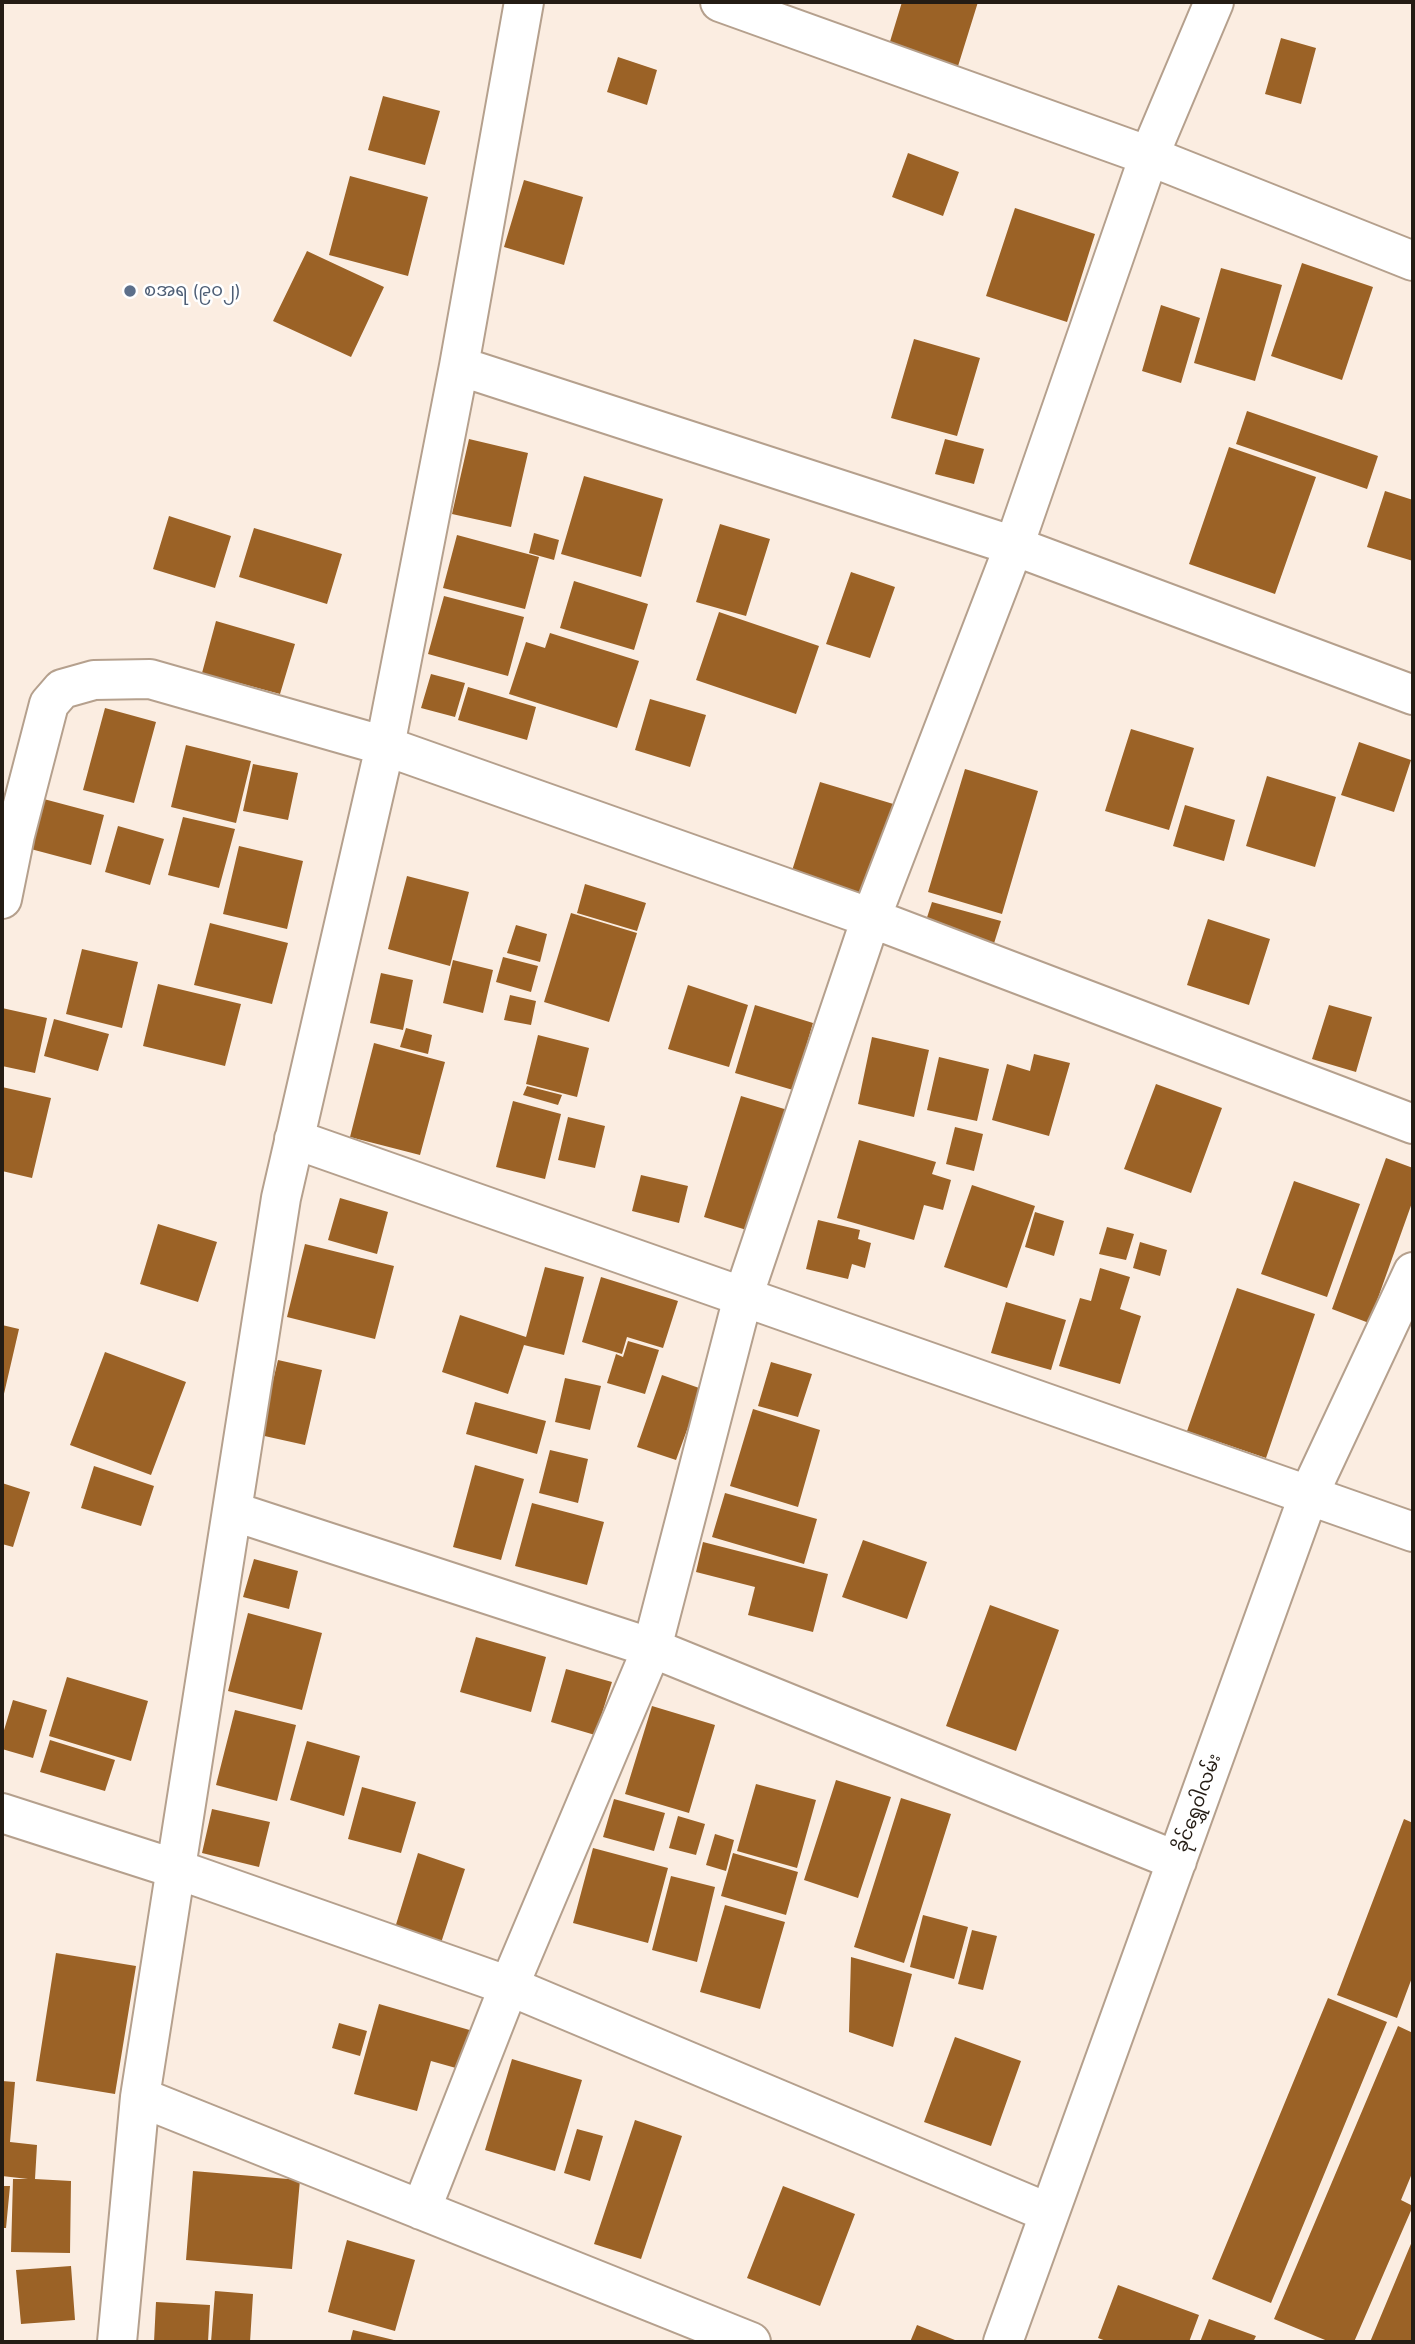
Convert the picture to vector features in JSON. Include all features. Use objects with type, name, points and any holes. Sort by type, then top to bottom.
[{"type":"street","points":[[117,2342],[141,2097],[281,1198],[385,746],[459,366],[524,2]]},
{"type":"street","points":[[719,2],[1149,156],[1413,261]]},
{"type":"street","points":[[421,2210],[509,1986],[652,1648],[743,1297],[871,918],[1014,546],[1149,156],[1214,2]]},
{"type":"street","points":[[459,366],[1014,546],[1413,695]]},
{"type":"street","points":[[2,899],[15,835],[49,704],[62,689],[94,680],[150,679],[385,746],[871,918],[1413,1124]]},
{"type":"street","points":[[295,1139],[1413,1532]]},
{"type":"street","name":"ခိုင်ရွှေဝါလမ်း","points":[[1003,2342],[1310,1494],[1413,1272]]},
{"type":"street","points":[[232,1511],[652,1648],[1177,1861]]},
{"type":"street","points":[[2,1812],[176,1869],[509,1986],[1049,2213]]},
{"type":"street","points":[[141,2097],[421,2210],[713,2335],[751,2342]]},
{"type":"building","points":[[902,2],[978,2],[954,79],[885,58]]},
{"type":"building","points":[[1281,38],[1316,48],[1301,104],[1265,94]]},
{"type":"building","points":[[618,57],[657,70],[647,105],[607,92]]},
{"type":"building","points":[[383,96],[440,111],[425,165],[368,150]]},
{"type":"building","points":[[908,153],[959,172],[943,216],[892,197]]},
{"type":"building","points":[[350,176],[428,197],[408,276],[329,255]]},
{"type":"building","points":[[524,180],[583,197],[564,265],[504,247]]},
{"type":"building","points":[[1015,208],[1095,234],[1067,322],[986,296]]},
{"type":"building","points":[[307,251],[384,287],[351,357],[273,321]]},
{"type":"building","points":[[1302,263],[1373,287],[1342,380],[1271,356]]},
{"type":"building","points":[[1221,268],[1282,285],[1255,381],[1194,363]]},
{"type":"building","points":[[1161,305],[1200,318],[1181,383],[1142,371]]},
{"type":"building","points":[[914,339],[980,358],[957,436],[891,418]]},
{"type":"building","points":[[1247,411],[1378,456],[1367,489],[1236,444]]},
{"type":"building","points":[[469,439],[528,453],[511,527],[452,514]]},
{"type":"building","points":[[945,439],[984,449],[974,484],[935,474]]},
{"type":"building","points":[[1229,447],[1316,477],[1275,594],[1189,564]]},
{"type":"building","points":[[584,476],[663,499],[641,577],[561,554]]},
{"type":"building","points":[[1385,491],[1413,500],[1413,561],[1367,547]]},
{"type":"building","points":[[169,516],[231,536],[215,588],[153,569]]},
{"type":"building","points":[[720,524],[770,539],[746,616],[696,602]]},
{"type":"building","points":[[254,528],[342,554],[327,604],[239,577]]},
{"type":"building","points":[[534,533],[559,540],[554,560],[529,553]]},
{"type":"building","points":[[457,535],[539,557],[525,609],[443,588]]},
{"type":"building","points":[[851,572],[895,587],[870,658],[826,644]]},
{"type":"building","points":[[574,581],[648,604],[634,650],[560,628]]},
{"type":"building","points":[[444,596],[524,617],[508,676],[428,654]]},
{"type":"building","points":[[719,612],[819,646],[796,714],[696,680]]},
{"type":"building","points":[[216,621],[295,644],[280,694],[202,673]]},
{"type":"building","points":[[550,633],[639,661],[617,728],[509,694],[526,642],[545,648]]},
{"type":"building","points":[[431,674],[465,683],[455,717],[421,708]]},
{"type":"building","points":[[468,687],[536,707],[527,740],[458,720]]},
{"type":"building","points":[[650,699],[706,715],[690,767],[635,750]]},
{"type":"building","points":[[105,708],[156,722],[134,803],[83,790]]},
{"type":"building","points":[[1131,729],[1194,748],[1169,830],[1105,811]]},
{"type":"building","points":[[1359,742],[1411,760],[1394,812],[1341,795]]},
{"type":"building","points":[[186,745],[251,761],[236,823],[171,807]]},
{"type":"building","points":[[253,764],[298,773],[288,820],[243,811]]},
{"type":"building","points":[[965,769],[1038,791],[1002,914],[928,892]]},
{"type":"building","points":[[1267,776],[1336,797],[1315,867],[1246,846]]},
{"type":"building","points":[[820,782],[900,806],[871,902],[790,877]]},
{"type":"building","points":[[40,798],[104,815],[91,865],[27,848]]},
{"type":"building","points":[[1185,805],[1235,820],[1224,861],[1173,846]]},
{"type":"building","points":[[183,817],[235,829],[219,888],[168,875]]},
{"type":"building","points":[[118,826],[164,839],[150,885],[105,872]]},
{"type":"building","points":[[239,846],[303,861],[287,929],[223,914]]},
{"type":"building","points":[[407,876],[469,892],[450,966],[388,949]]},
{"type":"building","points":[[585,884],[646,903],[637,931],[577,913]]},
{"type":"building","points":[[932,902],[1001,921],[991,953],[922,933]]},
{"type":"building","points":[[571,913],[637,933],[609,1022],[544,1002]]},
{"type":"building","points":[[1208,919],[1270,939],[1249,1005],[1187,985]]},
{"type":"building","points":[[210,923],[288,943],[272,1004],[194,985]]},
{"type":"building","points":[[516,925],[547,934],[540,962],[507,953]]},
{"type":"building","points":[[82,949],[138,962],[122,1028],[66,1014]]},
{"type":"building","points":[[503,957],[538,966],[531,992],[496,982]]},
{"type":"building","points":[[453,960],[493,970],[483,1013],[443,1003]]},
{"type":"building","points":[[381,973],[413,980],[403,1030],[370,1023]]},
{"type":"building","points":[[158,984],[241,1004],[225,1066],[143,1046]]},
{"type":"building","points":[[688,985],[748,1005],[729,1067],[668,1049]]},
{"type":"building","points":[[510,995],[536,1001],[531,1025],[504,1020]]},
{"type":"building","points":[[755,1005],[813,1023],[793,1090],[735,1073]]},
{"type":"building","points":[[1329,1005],[1372,1017],[1356,1072],[1312,1059]]},
{"type":"building","points":[[2,1008],[47,1018],[35,1073],[2,1066]]},
{"type":"building","points":[[54,1019],[109,1034],[98,1071],[44,1056]]},
{"type":"building","points":[[406,1028],[432,1035],[428,1054],[400,1047]]},
{"type":"building","points":[[538,1035],[589,1048],[577,1097],[526,1084]]},
{"type":"building","points":[[872,1037],[929,1050],[914,1117],[858,1104]]},
{"type":"building","points":[[374,1043],[445,1062],[420,1155],[350,1137]]},
{"type":"building","points":[[1034,1054],[1070,1063],[1049,1136],[992,1120],[1007,1064],[1030,1071]]},
{"type":"building","points":[[939,1057],[989,1069],[977,1121],[927,1110]]},
{"type":"building","points":[[1156,1084],[1222,1108],[1191,1193],[1124,1169]]},
{"type":"building","points":[[527,1086],[562,1095],[558,1105],[523,1095]]},
{"type":"building","points":[[2,1087],[51,1098],[32,1178],[2,1171]]},
{"type":"building","points":[[741,1096],[801,1114],[763,1235],[704,1217]]},
{"type":"building","points":[[513,1101],[561,1114],[545,1179],[496,1167]]},
{"type":"building","points":[[568,1117],[605,1126],[595,1168],[558,1160]]},
{"type":"building","points":[[955,1127],[983,1134],[974,1171],[946,1164]]},
{"type":"building","points":[[859,1140],[936,1162],[932,1174],[951,1180],[943,1210],[924,1205],[914,1240],[837,1218]]},
{"type":"building","points":[[1386,1158],[1413,1168],[1413,1200],[1369,1323],[1332,1309]]},
{"type":"building","points":[[641,1175],[688,1186],[679,1223],[632,1211]]},
{"type":"building","points":[[1294,1181],[1360,1204],[1327,1297],[1261,1274]]},
{"type":"building","points":[[972,1185],[1035,1206],[1007,1288],[944,1267]]},
{"type":"building","points":[[340,1198],[388,1212],[377,1254],[328,1240]]},
{"type":"building","points":[[1035,1212],[1064,1221],[1054,1256],[1025,1247]]},
{"type":"building","points":[[818,1220],[860,1230],[858,1239],[871,1243],[865,1268],[852,1264],[848,1279],[806,1269]]},
{"type":"building","points":[[158,1224],[217,1242],[198,1302],[140,1284]]},
{"type":"building","points":[[1107,1227],[1134,1234],[1126,1260],[1099,1254]]},
{"type":"building","points":[[1140,1242],[1167,1250],[1160,1276],[1133,1268]]},
{"type":"building","points":[[305,1244],[394,1266],[375,1339],[287,1317]]},
{"type":"building","points":[[545,1267],[584,1277],[564,1355],[524,1345],[508,1394],[442,1372],[460,1315],[526,1337]]},
{"type":"building","points":[[1100,1268],[1130,1277],[1120,1309],[1141,1316],[1120,1384],[1059,1366],[1080,1298],[1091,1301]]},
{"type":"building","points":[[601,1277],[678,1301],[663,1348],[627,1337],[622,1354],[582,1342]]},
{"type":"building","points":[[1237,1288],[1315,1314],[1266,1458],[1187,1431]]},
{"type":"building","points":[[1006,1302],[1066,1320],[1051,1370],[991,1353]]},
{"type":"building","points":[[2,1325],[19,1329],[3,1398],[2,1398]]},
{"type":"building","points":[[628,1341],[659,1350],[645,1394],[607,1383],[616,1354],[623,1357]]},
{"type":"building","points":[[105,1352],[186,1382],[151,1475],[70,1445]]},
{"type":"building","points":[[278,1360],[322,1370],[305,1445],[260,1435]]},
{"type":"building","points":[[771,1362],[812,1374],[798,1417],[758,1406]]},
{"type":"building","points":[[662,1375],[702,1389],[676,1460],[637,1447]]},
{"type":"building","points":[[565,1378],[601,1386],[590,1430],[555,1422]]},
{"type":"building","points":[[475,1402],[546,1421],[537,1454],[466,1434]]},
{"type":"building","points":[[753,1409],[820,1430],[798,1507],[730,1486]]},
{"type":"building","points":[[550,1450],[588,1459],[578,1503],[539,1493]]},
{"type":"building","points":[[475,1465],[524,1479],[501,1560],[453,1547]]},
{"type":"building","points":[[94,1466],[154,1486],[141,1526],[81,1508]]},
{"type":"building","points":[[2,1483],[30,1492],[13,1547],[2,1544]]},
{"type":"building","points":[[725,1493],[817,1519],[804,1564],[712,1537]]},
{"type":"building","points":[[532,1503],[604,1522],[587,1585],[515,1566]]},
{"type":"building","points":[[863,1540],[927,1562],[907,1619],[842,1597]]},
{"type":"building","points":[[703,1542],[828,1574],[813,1632],[748,1615],[755,1587],[696,1572]]},
{"type":"building","points":[[254,1559],[298,1571],[289,1609],[243,1597]]},
{"type":"building","points":[[990,1605],[1059,1630],[1016,1751],[946,1726]]},
{"type":"building","points":[[248,1613],[322,1633],[302,1710],[228,1691]]},
{"type":"building","points":[[476,1637],[546,1657],[531,1712],[460,1692]]},
{"type":"building","points":[[566,1669],[612,1682],[595,1735],[551,1722]]},
{"type":"building","points":[[67,1677],[148,1701],[131,1761],[49,1736]]},
{"type":"building","points":[[13,1700],[47,1710],[33,1758],[2,1749],[2,1737]]},
{"type":"building","points":[[652,1706],[715,1725],[689,1813],[625,1794]]},
{"type":"building","points":[[235,1710],[296,1725],[277,1801],[216,1785]]},
{"type":"building","points":[[50,1740],[115,1760],[105,1791],[40,1772]]},
{"type":"building","points":[[307,1741],[360,1756],[344,1816],[290,1800]]},
{"type":"building","points":[[836,1780],[891,1797],[858,1898],[804,1880]]},
{"type":"building","points":[[756,1784],[816,1800],[797,1868],[737,1851]]},
{"type":"building","points":[[362,1787],[416,1802],[401,1853],[348,1839]]},
{"type":"building","points":[[901,1798],[951,1814],[904,1963],[854,1947]]},
{"type":"building","points":[[614,1799],[665,1813],[654,1851],[603,1837]]},
{"type":"building","points":[[212,1809],[270,1822],[259,1867],[202,1853]]},
{"type":"building","points":[[678,1816],[705,1824],[696,1855],[669,1848]]},
{"type":"building","points":[[1404,1819],[1413,1823],[1413,1975],[1397,2018],[1337,1995]]},
{"type":"building","points":[[715,1834],[734,1840],[726,1871],[706,1865]]},
{"type":"building","points":[[593,1848],[668,1868],[648,1943],[573,1923]]},
{"type":"building","points":[[418,1853],[465,1869],[440,1946],[394,1931]]},
{"type":"building","points":[[733,1853],[798,1872],[786,1915],[721,1896]]},
{"type":"building","points":[[671,1876],[715,1887],[697,1962],[652,1950]]},
{"type":"building","points":[[725,1905],[785,1922],[760,2009],[700,1992]]},
{"type":"building","points":[[923,1915],[968,1927],[954,1979],[910,1967]]},
{"type":"building","points":[[972,1930],[997,1936],[983,1990],[958,1984]]},
{"type":"building","points":[[56,1953],[136,1966],[115,2094],[36,2081]]},
{"type":"building","points":[[851,1957],[912,1974],[893,2047],[849,2032]]},
{"type":"building","points":[[1328,1998],[1387,2022],[1271,2303],[1212,2279]]},
{"type":"building","points":[[379,2004],[473,2031],[463,2070],[431,2061],[417,2111],[354,2094]]},
{"type":"building","points":[[339,2023],[367,2031],[360,2056],[332,2048]]},
{"type":"building","points":[[1398,2026],[1413,2033],[1413,2171],[1401,2200],[1413,2206],[1354,2342],[1330,2342],[1274,2319]]},
{"type":"building","points":[[955,2037],[1021,2061],[991,2146],[924,2122]]},
{"type":"building","points":[[512,2059],[582,2080],[555,2171],[485,2150]]},
{"type":"building","points":[[2,2081],[15,2082],[10,2142],[37,2145],[35,2179],[71,2181],[70,2253],[11,2252],[13,2179],[28,2179],[2,2176]]},
{"type":"building","points":[[635,2120],[682,2136],[641,2259],[594,2244]]},
{"type":"building","points":[[577,2129],[603,2136],[590,2181],[564,2173]]},
{"type":"building","points":[[193,2171],[300,2180],[292,2269],[186,2260]]},
{"type":"building","points":[[2,2186],[10,2186],[6,2228],[2,2228]]},
{"type":"building","points":[[783,2186],[855,2214],[820,2306],[747,2278]]},
{"type":"building","points":[[1413,2239],[1413,2342],[1370,2342]]},
{"type":"building","points":[[347,2240],[415,2260],[395,2331],[328,2312]]},
{"type":"building","points":[[71,2266],[75,2320],[21,2324],[16,2270]]},
{"type":"building","points":[[1118,2285],[1199,2315],[1189,2342],[1109,2342],[1098,2338]]},
{"type":"building","points":[[215,2291],[253,2294],[250,2342],[211,2342]]},
{"type":"building","points":[[156,2302],[210,2305],[208,2342],[154,2342]]},
{"type":"building","points":[[1209,2319],[1256,2336],[1253,2342],[1200,2342]]},
{"type":"building","points":[[917,2325],[960,2342],[910,2342]]},
{"type":"building","points":[[353,2330],[398,2341],[398,2342],[350,2342]]},
{"type":"place","name":"စအရ (၉၀၂)","points":[[130,291]]}]
